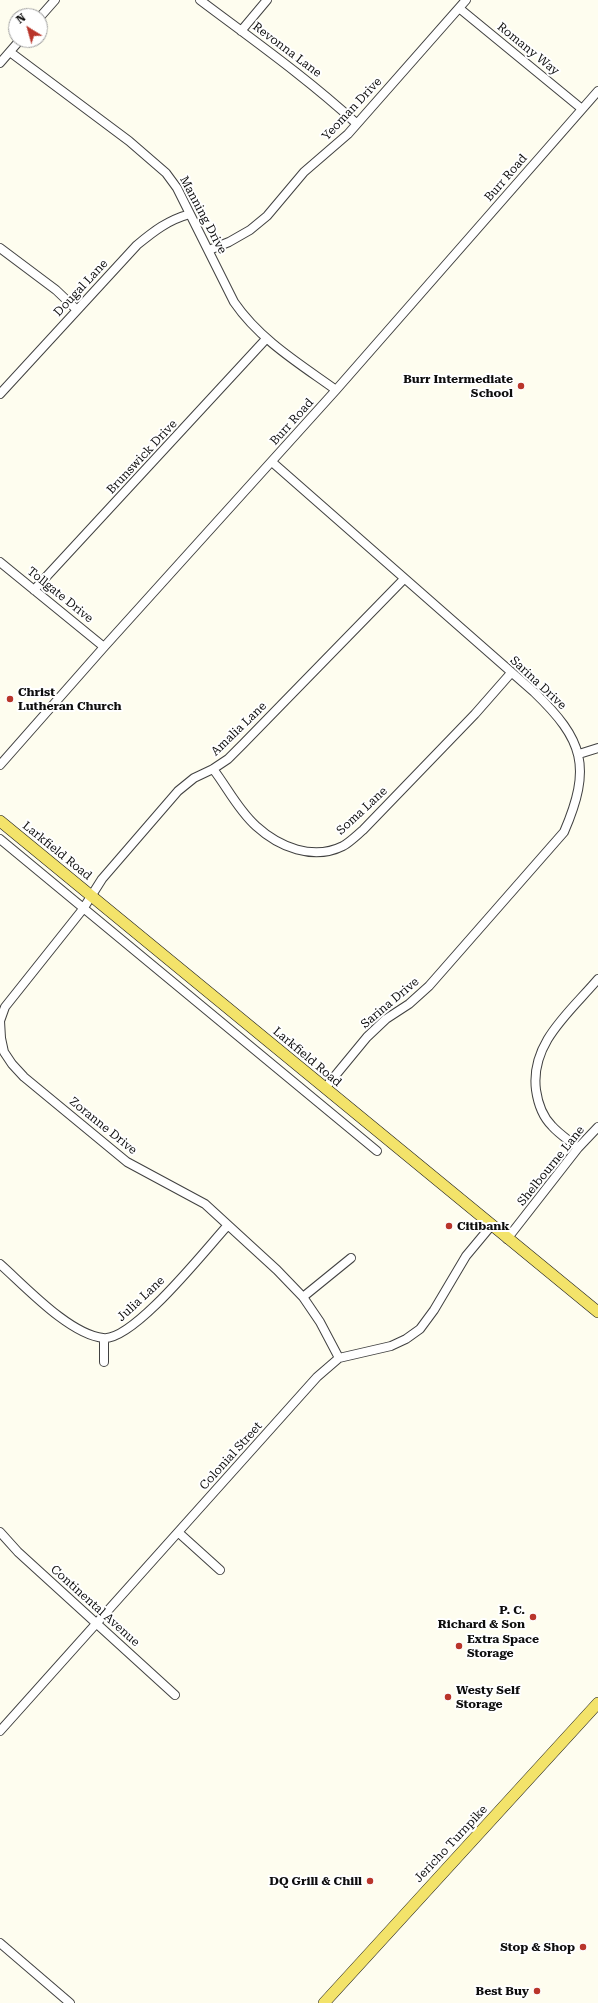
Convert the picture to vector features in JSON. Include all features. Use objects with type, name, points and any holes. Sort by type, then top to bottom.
[{"type":"main road","name":"Larkfield Road","points":[[0,821],[491,1226],[598,1312]]},
{"type":"main road","name":"Jericho Turnpike","points":[[324,2003],[598,1703]]},
{"type":"street","points":[[47,8],[54,0]]},
{"type":"street","name":"Revonna Lane","points":[[200,0],[323,92],[356,123]]},
{"type":"street","points":[[241,30],[267,0]]},
{"type":"street","name":"Yeoman Drive","points":[[209,250],[240,236],[267,216],[304,172],[348,134],[356,123],[466,0]]},
{"type":"street","name":"Romany Way","points":[[459,8],[582,109]]},
{"type":"street","points":[[0,63],[13,48]]},
{"type":"street","name":"Manning Drive","points":[[10,52],[151,159],[170,178],[209,250],[234,302],[246,320],[266,339],[336,390]]},
{"type":"street","name":"Burr Road","points":[[0,765],[104,647],[336,390],[598,90]]},
{"type":"street","name":"Dougal Lane","points":[[0,394],[137,245],[159,227],[176,218],[190,214]]},
{"type":"street","points":[[0,248],[56,290],[77,310]]},
{"type":"street","name":"Brunswick Drive","points":[[34,590],[266,339]]},
{"type":"street","name":"Sarina Drive","points":[[272,462],[512,673],[554,712],[569,733],[579,754],[579,788],[575,806],[564,832],[429,986],[409,1004],[386,1019],[367,1037],[324,1088]]},
{"type":"street","name":"Tollgate Drive","points":[[0,562],[104,647]]},
{"type":"street","name":"Amalia Lane","points":[[92,896],[102,879],[178,791],[194,778],[214,769],[243,744],[404,579]]},
{"type":"street","name":"Soma Lane","points":[[214,769],[241,809],[256,826],[289,847],[307,853],[325,853],[344,846],[362,830],[475,714],[512,673]]},
{"type":"street","points":[[579,754],[598,748]]},
{"type":"street","points":[[0,839],[377,1151]]},
{"type":"street","name":"Zoranne Drive","points":[[92,896],[4,1007],[0,1021],[4,1052],[12,1064],[24,1077],[107,1147],[127,1162],[205,1204],[228,1225],[277,1270],[303,1297],[320,1322],[339,1358]]},
{"type":"street","points":[[578,1148],[552,1127],[542,1113],[538,1098],[536,1070],[540,1051],[548,1035],[598,979]]},
{"type":"street","name":"Shelbourne Lane","points":[[507,1239],[578,1148],[598,1127]]},
{"type":"street","name":"Julia Lane","points":[[104,1338],[119,1334],[132,1327],[155,1305],[228,1225]]},
{"type":"street","name":"Colonial Street","points":[[0,1731],[179,1533],[316,1378],[339,1358],[391,1346],[406,1339],[420,1329],[434,1310],[466,1256],[491,1226]]},
{"type":"street","points":[[303,1297],[352,1258]]},
{"type":"street","points":[[0,1264],[73,1327],[104,1338],[104,1362]]},
{"type":"street","name":"Continental Avenue","points":[[0,1532],[18,1552],[175,1695]]},
{"type":"street","points":[[179,1533],[220,1570]]},
{"type":"street","points":[[0,1943],[70,2003]]},
{"type":"place","name":"Burr Intermediate School","points":[[521,386]]},
{"type":"place","name":"Christ Lutheran Church","points":[[10,699]]},
{"type":"place","name":"Citibank","points":[[449,1226]]},
{"type":"place","name":"P. C. Richard & Son","points":[[533,1617]]},
{"type":"place","name":"Extra Space Storage","points":[[459,1646]]},
{"type":"place","name":"Westy Self Storage","points":[[448,1697]]},
{"type":"place","name":"DQ Grill & Chill","points":[[370,1881]]},
{"type":"place","name":"Stop & Shop","points":[[583,1947]]},
{"type":"place","name":"Best Buy","points":[[537,1991]]}]
